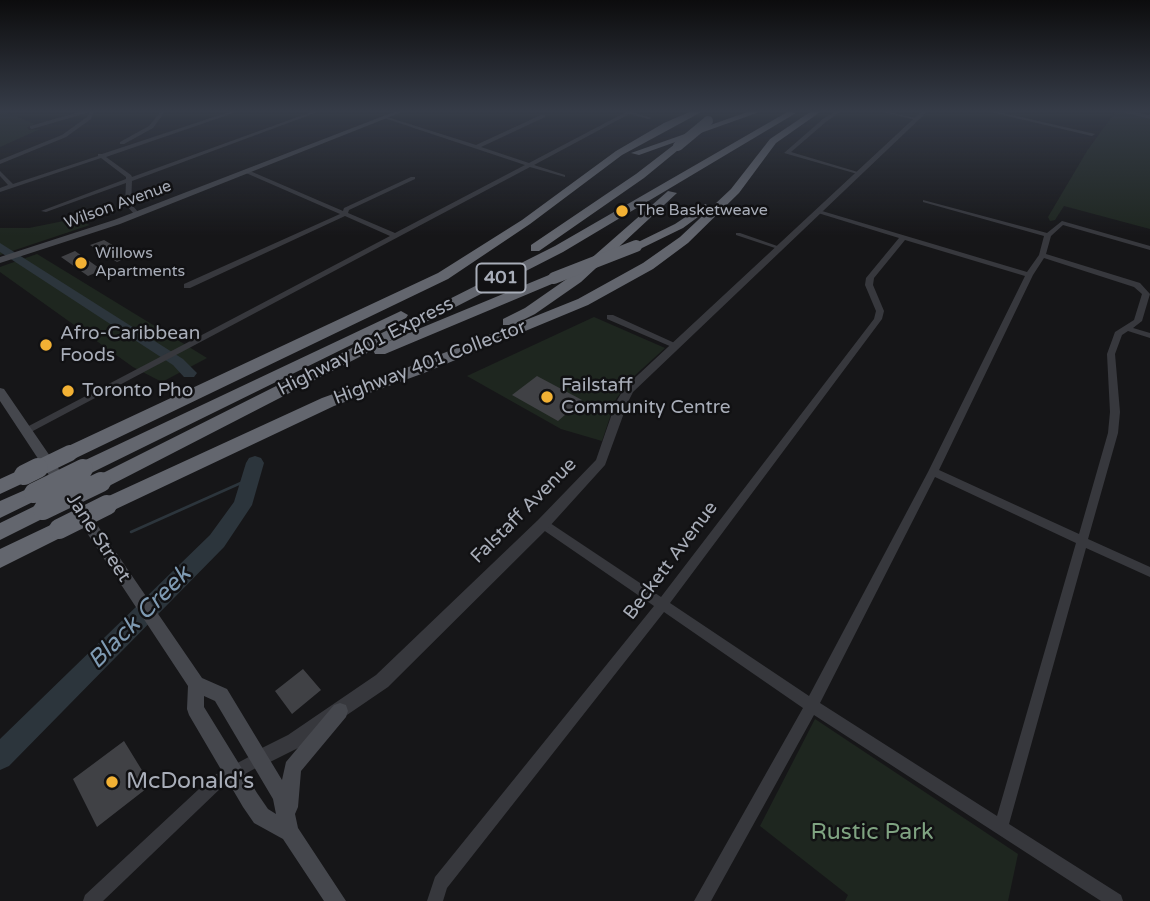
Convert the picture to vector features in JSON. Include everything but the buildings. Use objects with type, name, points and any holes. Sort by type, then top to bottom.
[{"type":"highway","name":"401","points":[[0,487],[443,276],[516,229],[621,152]]},
{"type":"highway","points":[[443,276],[462,270],[517,239],[639,152]]},
{"type":"highway","points":[[535,248],[670,152]]},
{"type":"highway","name":"Highway 401 Express","points":[[0,532],[83,469],[535,248],[705,152]]},
{"type":"highway","name":"Highway 401 Express","points":[[0,510],[38,502],[101,482],[559,249],[726,152]]},
{"type":"highway","points":[[328,402],[374,378],[530,311],[576,279],[657,205],[728,152]]},
{"type":"highway","points":[[267,398],[636,246],[697,214],[761,152]]},
{"type":"highway","name":"Highway 401 Collector","points":[[0,559],[107,505],[328,402],[419,369],[570,307],[648,266],[707,220],[735,191],[765,152]]},
{"type":"main road","name":"Wilson Avenue","points":[[0,261],[137,214],[298,152]]},
{"type":"main road","name":"Jane Street","points":[[0,392],[196,684],[220,695],[281,796],[290,832],[336,901]]},
{"type":"main road","name":"Jane Street","points":[[196,684],[195,709],[233,773],[261,816],[290,832]]},
{"type":"main road","points":[[290,832],[288,788],[292,768],[340,711]]},
{"type":"street","points":[[0,162],[25,152]]},
{"type":"street","points":[[100,155],[106,152]]},
{"type":"street","points":[[0,190],[110,152]]},
{"type":"street","points":[[44,211],[205,152]]},
{"type":"street","points":[[492,152],[563,176]]},
{"type":"street","points":[[28,430],[553,152]]},
{"type":"street","points":[[788,152],[859,174]]},
{"type":"street","name":"Falstaff Avenue","points":[[260,758],[340,711],[380,683],[543,524],[601,462],[622,402],[629,390],[882,152]]},
{"type":"street","points":[[100,155],[130,179]]},
{"type":"street","points":[[248,172],[395,236]]},
{"type":"street","points":[[0,173],[12,186]]},
{"type":"street","points":[[187,286],[345,214],[346,209],[413,178]]},
{"type":"street","points":[[130,179],[128,204],[137,214]]},
{"type":"street","points":[[925,201],[1048,235]]},
{"type":"street","points":[[820,212],[1028,275]]},
{"type":"street","points":[[702,901],[811,705],[933,472],[1028,275],[1042,255],[1048,235],[1062,223],[1150,248]]},
{"type":"street","points":[[738,234],[780,248]]},
{"type":"street","name":"Beckett Avenue","points":[[435,901],[441,883],[663,604],[878,319],[880,311],[869,285],[870,278],[903,238]]},
{"type":"street","points":[[1001,827],[1113,433],[1115,412],[1111,354],[1118,334],[1133,326],[1140,315],[1146,294],[1142,288],[1042,255]]},
{"type":"street","points":[[610,317],[675,345]]},
{"type":"street","points":[[1127,328],[1150,336]]},
{"type":"street","points":[[933,472],[1150,572]]},
{"type":"street","points":[[543,524],[811,705],[1115,901]]},
{"type":"street","points":[[91,901],[218,781],[260,758]]},
{"type":"green space","points":[[1086,152],[1150,152],[1150,229],[1064,206],[1055,220],[1050,221],[1048,217]]},
{"type":"green space","points":[[74,219],[90,225],[0,255],[0,228],[29,228]]},
{"type":"green space","points":[[37,254],[207,358],[162,382],[133,367],[0,272],[0,267]]},
{"type":"green space","points":[[594,317],[665,348],[632,378],[616,399],[602,441],[561,429],[467,376]]},
{"type":"green space","name":"Rustic Park","points":[[815,719],[1018,854],[1008,901],[845,901],[848,895],[760,826]]},
{"type":"waterway","name":"Black Creek","points":[[0,247],[178,362],[189,373]]},
{"type":"waterway","name":"Black Creek","points":[[0,757],[217,541],[243,505],[255,463]]},
{"type":"waterway","points":[[131,532],[252,478]]},
{"type":"place","name":"The Basketweave","points":[[622,211]]},
{"type":"place","name":"Willows Apartments","points":[[81,263]]},
{"type":"place","name":"Afro-Caribbean Foods","points":[[46,345]]},
{"type":"place","name":"Toronto Pho","points":[[68,391]]},
{"type":"place","name":"Failstaff Community Centre","points":[[547,397]]},
{"type":"place","name":"McDonald's","points":[[112,782]]}]
